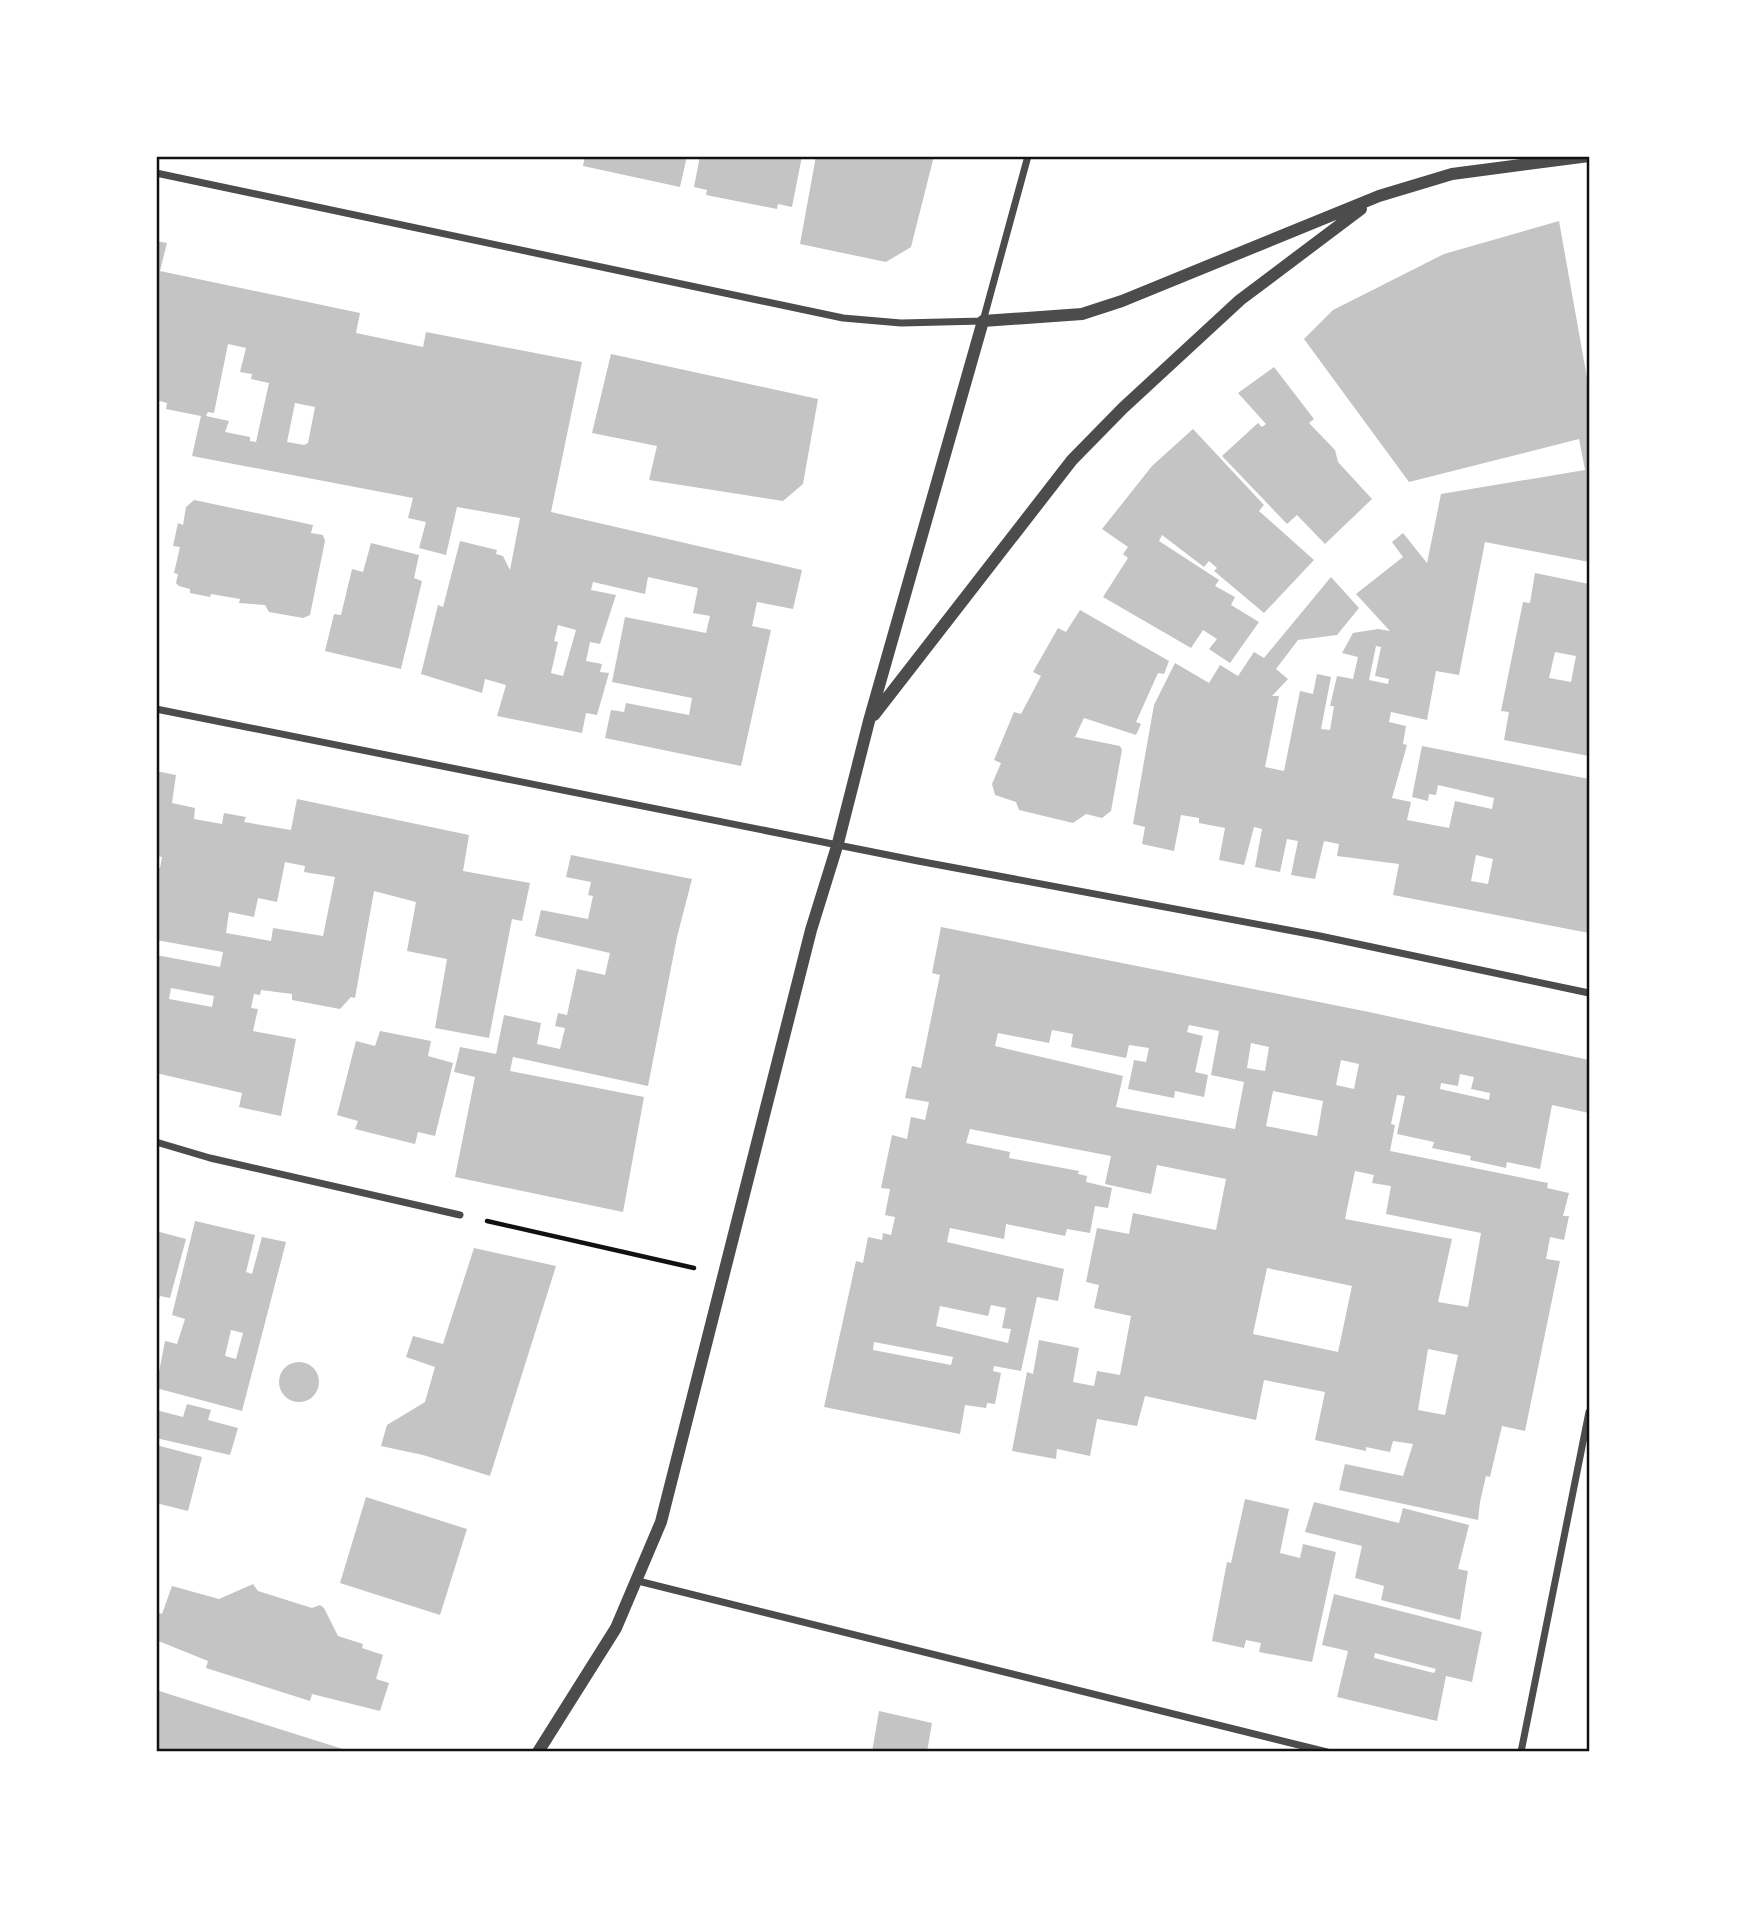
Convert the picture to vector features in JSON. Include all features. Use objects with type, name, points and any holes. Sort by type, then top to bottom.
[{"type":"street","points":[[538,1752],[616,1628],[661,1522],[726,1275],[811,930],[838,843],[869,721],[1028,156]]},
{"type":"street","points":[[156,173],[843,318],[901,323],[1082,314],[1122,302],[1379,196],[1452,174],[1589,156]]},
{"type":"street","points":[[869,721],[1072,460],[1123,408],[1240,300],[1379,196]]},
{"type":"street","points":[[156,709],[918,861],[1320,936],[1589,993]]},
{"type":"street","points":[[156,1142],[210,1158],[460,1215]]},
{"type":"street","points":[[1521,1752],[1589,1412]]},
{"type":"street","points":[[638,1581],[1327,1752]]},
{"type":"path","points":[[460,1215],[726,1275]]},
{"type":"building","points":[[585,156],[687,156],[680,187],[583,166]]},
{"type":"building","points":[[700,156],[802,156],[792,207],[778,204],[777,209],[706,195],[707,190],[694,187]]},
{"type":"building","points":[[816,156],[934,156],[911,247],[886,262],[800,244]]},
{"type":"building","points":[[1559,221],[1589,389],[1589,562],[1485,542],[1459,675],[1436,671],[1427,720],[1391,712],[1389,722],[1406,726],[1403,744],[1407,745],[1392,798],[1411,802],[1407,820],[1449,828],[1455,801],[1492,809],[1494,798],[1438,785],[1436,795],[1429,794],[1428,801],[1412,797],[1422,746],[1589,779],[1589,933],[1393,895],[1399,864],[1337,856],[1339,844],[1324,841],[1315,879],[1291,875],[1298,841],[1287,839],[1280,872],[1255,867],[1262,829],[1254,827],[1244,865],[1219,860],[1225,828],[1199,823],[1199,818],[1181,815],[1174,851],[1142,844],[1145,827],[1133,824],[1154,705],[1175,663],[1209,683],[1220,665],[1238,676],[1254,652],[1264,658],[1331,577],[1359,608],[1337,635],[1298,640],[1276,669],[1288,679],[1272,696],[1279,696],[1265,767],[1284,771],[1300,691],[1313,694],[1317,674],[1331,677],[1321,729],[1330,730],[1334,706],[1330,706],[1337,676],[1353,679],[1358,657],[1342,653],[1353,633],[1378,629],[1390,631],[1356,594],[1403,557],[1392,542],[1403,533],[1427,563],[1441,494],[1585,470],[1579,439],[1409,482],[1304,339],[1333,310],[1444,254]],"holes":[[[1376,646],[1381,647],[1375,676],[1389,679],[1388,684],[1369,680]],[[1476,855],[1493,859],[1488,884],[1471,881]]]},
{"type":"building","points":[[156,241],[167,243],[160,271],[360,313],[356,333],[423,347],[426,332],[582,362],[551,512],[802,570],[793,609],[757,602],[752,626],[771,630],[741,766],[605,738],[611,710],[624,712],[626,703],[689,715],[692,698],[612,682],[625,617],[706,633],[710,616],[693,613],[698,588],[648,577],[645,594],[593,582],[591,590],[616,595],[600,644],[590,642],[586,661],[602,664],[600,672],[609,673],[597,715],[586,713],[582,733],[497,716],[506,685],[485,679],[482,693],[421,674],[438,605],[443,607],[460,541],[497,550],[496,554],[503,556],[510,570],[520,518],[457,507],[446,555],[419,548],[426,522],[408,518],[413,498],[192,456],[201,416],[166,409],[167,403],[156,400],[159,332],[156,331]],"holes":[[[228,344],[246,348],[240,372],[252,374],[251,379],[269,383],[256,442],[250,441],[250,437],[225,432],[229,421],[206,416],[208,412],[214,413]],[[295,403],[315,407],[308,443],[304,445],[287,442]],[[558,625],[576,630],[563,676],[551,673],[558,642],[554,641]]]},
{"type":"building","points":[[611,354],[818,399],[803,484],[783,501],[649,480],[657,446],[592,433]]},
{"type":"building","points":[[1274,367],[1314,419],[1309,423],[1335,450],[1338,462],[1372,499],[1325,544],[1297,515],[1287,524],[1222,456],[1258,423],[1262,427],[1266,424],[1238,393]]},
{"type":"building","points":[[1193,429],[1264,505],[1259,511],[1314,560],[1264,613],[1214,571],[1217,568],[1209,561],[1204,567],[1162,535],[1159,541],[1219,580],[1215,586],[1235,597],[1231,605],[1259,622],[1230,663],[1209,649],[1217,639],[1203,630],[1191,648],[1103,597],[1128,558],[1123,554],[1128,547],[1102,529],[1152,466]]},
{"type":"building","points":[[194,500],[313,525],[311,533],[323,535],[325,541],[310,615],[303,618],[269,612],[265,605],[239,603],[240,599],[211,594],[210,597],[190,593],[190,589],[179,586],[176,583],[178,574],[174,573],[180,547],[173,546],[178,523],[183,525],[186,507]]},
{"type":"building","points":[[371,543],[419,555],[414,578],[422,581],[401,669],[325,651],[334,614],[341,615],[352,569],[363,572]]},
{"type":"building","points":[[1535,573],[1589,584],[1589,756],[1504,740],[1509,712],[1501,711],[1523,602],[1530,603]],"holes":[[[1555,652],[1576,656],[1571,682],[1549,678]]]},
{"type":"building","points":[[1080,610],[1169,661],[1164,674],[1158,673],[1136,722],[1141,724],[1136,735],[1084,718],[1075,737],[1120,746],[1122,750],[1111,811],[1102,818],[1086,814],[1073,823],[1019,810],[1016,802],[995,795],[992,784],[1001,763],[994,760],[1014,712],[1021,714],[1041,676],[1033,672],[1058,628],[1066,632]]},
{"type":"building","points":[[156,771],[176,775],[172,803],[195,808],[194,819],[222,824],[224,813],[246,817],[244,822],[291,830],[297,799],[469,835],[463,871],[530,883],[522,921],[512,919],[489,1038],[435,1028],[447,959],[407,951],[416,902],[374,891],[355,998],[351,997],[340,1009],[292,1000],[292,994],[261,990],[260,995],[254,994],[251,1008],[258,1009],[253,1031],[296,1039],[281,1116],[239,1107],[242,1093],[156,1073],[156,955],[220,967],[223,952],[156,940],[156,867],[160,868],[162,857],[156,856]],"holes":[[[285,862],[305,866],[304,872],[335,877],[323,936],[273,928],[271,941],[226,933],[229,912],[254,917],[258,898],[277,902]],[[171,988],[214,996],[212,1007],[169,999]]]},
{"type":"building","points":[[571,855],[692,879],[677,937],[648,1086],[513,1057],[510,1071],[644,1097],[623,1212],[455,1177],[475,1077],[454,1072],[460,1047],[496,1054],[504,1015],[541,1023],[537,1044],[560,1049],[565,1028],[555,1026],[558,1013],[567,1015],[577,969],[605,975],[610,953],[535,936],[541,910],[588,919],[593,896],[588,895],[591,882],[566,877]]},
{"type":"building","points":[[941,927],[1369,1012],[1589,1060],[1589,1113],[1552,1105],[1540,1169],[1507,1162],[1506,1168],[1470,1160],[1471,1156],[1432,1148],[1434,1142],[1397,1134],[1405,1096],[1397,1095],[1391,1124],[1395,1125],[1390,1151],[1548,1183],[1547,1188],[1569,1193],[1563,1216],[1569,1216],[1564,1240],[1550,1237],[1546,1259],[1560,1261],[1525,1431],[1502,1426],[1490,1477],[1486,1476],[1478,1520],[1339,1490],[1345,1464],[1403,1476],[1413,1444],[1393,1441],[1390,1452],[1366,1447],[1366,1451],[1315,1440],[1325,1392],[1264,1380],[1256,1420],[1145,1396],[1137,1426],[1097,1419],[1090,1456],[1057,1449],[1056,1459],[1012,1451],[1027,1372],[1033,1374],[1039,1340],[1079,1348],[1073,1382],[1094,1386],[1097,1371],[1120,1375],[1131,1316],[1094,1308],[1099,1285],[1086,1282],[1097,1228],[1129,1234],[1133,1213],[1216,1230],[1226,1179],[1157,1165],[1151,1194],[1105,1184],[1111,1156],[970,1129],[966,1143],[1010,1152],[1009,1158],[1079,1171],[1078,1174],[1087,1176],[1086,1182],[1112,1188],[1108,1208],[1095,1206],[1090,1233],[1067,1229],[1065,1236],[1006,1224],[1004,1239],[950,1228],[947,1242],[1064,1269],[1058,1301],[1037,1297],[1021,1371],[994,1366],[993,1371],[1001,1373],[995,1404],[987,1403],[986,1408],[965,1405],[960,1434],[824,1407],[856,1261],[863,1263],[868,1237],[882,1240],[883,1233],[891,1235],[895,1217],[885,1215],[890,1189],[881,1188],[892,1135],[907,1139],[911,1117],[925,1120],[929,1102],[905,1098],[912,1066],[921,1068],[940,975],[932,973]],"holes":[[[1189,1025],[1219,1031],[1211,1075],[1244,1082],[1235,1129],[1116,1107],[1123,1076],[995,1046],[998,1033],[1049,1043],[1052,1030],[1073,1034],[1071,1047],[1126,1058],[1129,1045],[1149,1048],[1146,1062],[1134,1060],[1128,1089],[1174,1098],[1175,1091],[1204,1097],[1208,1075],[1195,1072],[1203,1036],[1187,1032]],[[1251,1043],[1269,1047],[1265,1071],[1247,1068]],[[1341,1060],[1359,1064],[1354,1089],[1336,1085]],[[1460,1074],[1474,1077],[1471,1089],[1490,1093],[1489,1100],[1440,1089],[1441,1083],[1458,1086]],[[1273,1091],[1323,1101],[1317,1136],[1266,1126]],[[1355,1171],[1374,1175],[1372,1183],[1391,1186],[1386,1214],[1481,1233],[1468,1307],[1438,1302],[1452,1239],[1345,1219]],[[1267,1268],[1352,1286],[1338,1352],[1253,1334]],[[991,1305],[1006,1308],[1002,1328],[1011,1329],[1008,1343],[936,1326],[940,1306],[988,1316]],[[874,1342],[953,1357],[951,1365],[873,1350]],[[1428,1349],[1458,1355],[1445,1415],[1418,1410]]]},
{"type":"building","points":[[380,1031],[431,1041],[428,1056],[453,1063],[435,1136],[418,1132],[415,1144],[355,1129],[358,1121],[337,1115],[356,1041],[375,1046]]},
{"type":"building","points":[[195,1221],[255,1235],[246,1272],[252,1274],[262,1237],[286,1242],[242,1411],[156,1388],[165,1341],[177,1344],[185,1319],[172,1315]],"holes":[[[231,1330],[243,1333],[236,1359],[225,1356]]]},
{"type":"building","points":[[156,1231],[186,1239],[170,1298],[160,1296],[157,1308]]},
{"type":"building","points":[[474,1248],[556,1266],[490,1476],[423,1455],[381,1446],[387,1425],[425,1402],[435,1367],[406,1357],[413,1336],[443,1344]]},
{"type":"building","points":[[299,1362],[313,1368],[319,1382],[313,1396],[299,1402],[285,1396],[279,1382],[285,1368]]},
{"type":"building","points":[[187,1404],[211,1410],[208,1420],[238,1428],[230,1455],[156,1438],[156,1410],[183,1417]]},
{"type":"building","points":[[156,1445],[202,1457],[188,1511],[156,1503]]},
{"type":"building","points":[[366,1497],[467,1529],[440,1615],[340,1583]]},
{"type":"building","points":[[1245,1499],[1289,1509],[1280,1553],[1300,1558],[1303,1544],[1336,1552],[1312,1662],[1259,1652],[1261,1643],[1246,1640],[1244,1648],[1212,1641],[1227,1562],[1231,1563]]},
{"type":"building","points":[[1314,1502],[1399,1523],[1403,1508],[1469,1525],[1458,1569],[1468,1571],[1460,1620],[1381,1600],[1384,1586],[1355,1578],[1362,1546],[1305,1532]]},
{"type":"building","points":[[253,1584],[258,1591],[312,1608],[320,1605],[338,1636],[363,1644],[362,1648],[383,1655],[376,1679],[389,1683],[380,1711],[312,1694],[310,1701],[206,1668],[208,1661],[156,1640],[156,1612],[162,1614],[172,1586],[219,1599]]},
{"type":"building","points":[[1334,1594],[1482,1632],[1472,1682],[1446,1676],[1437,1721],[1337,1697],[1348,1651],[1322,1645]],"holes":[[[1375,1653],[1436,1669],[1434,1673],[1374,1658]]]},
{"type":"building","points":[[156,1690],[346,1750],[346,1752],[156,1752]]},
{"type":"building","points":[[879,1711],[932,1723],[927,1752],[872,1752]]}]
